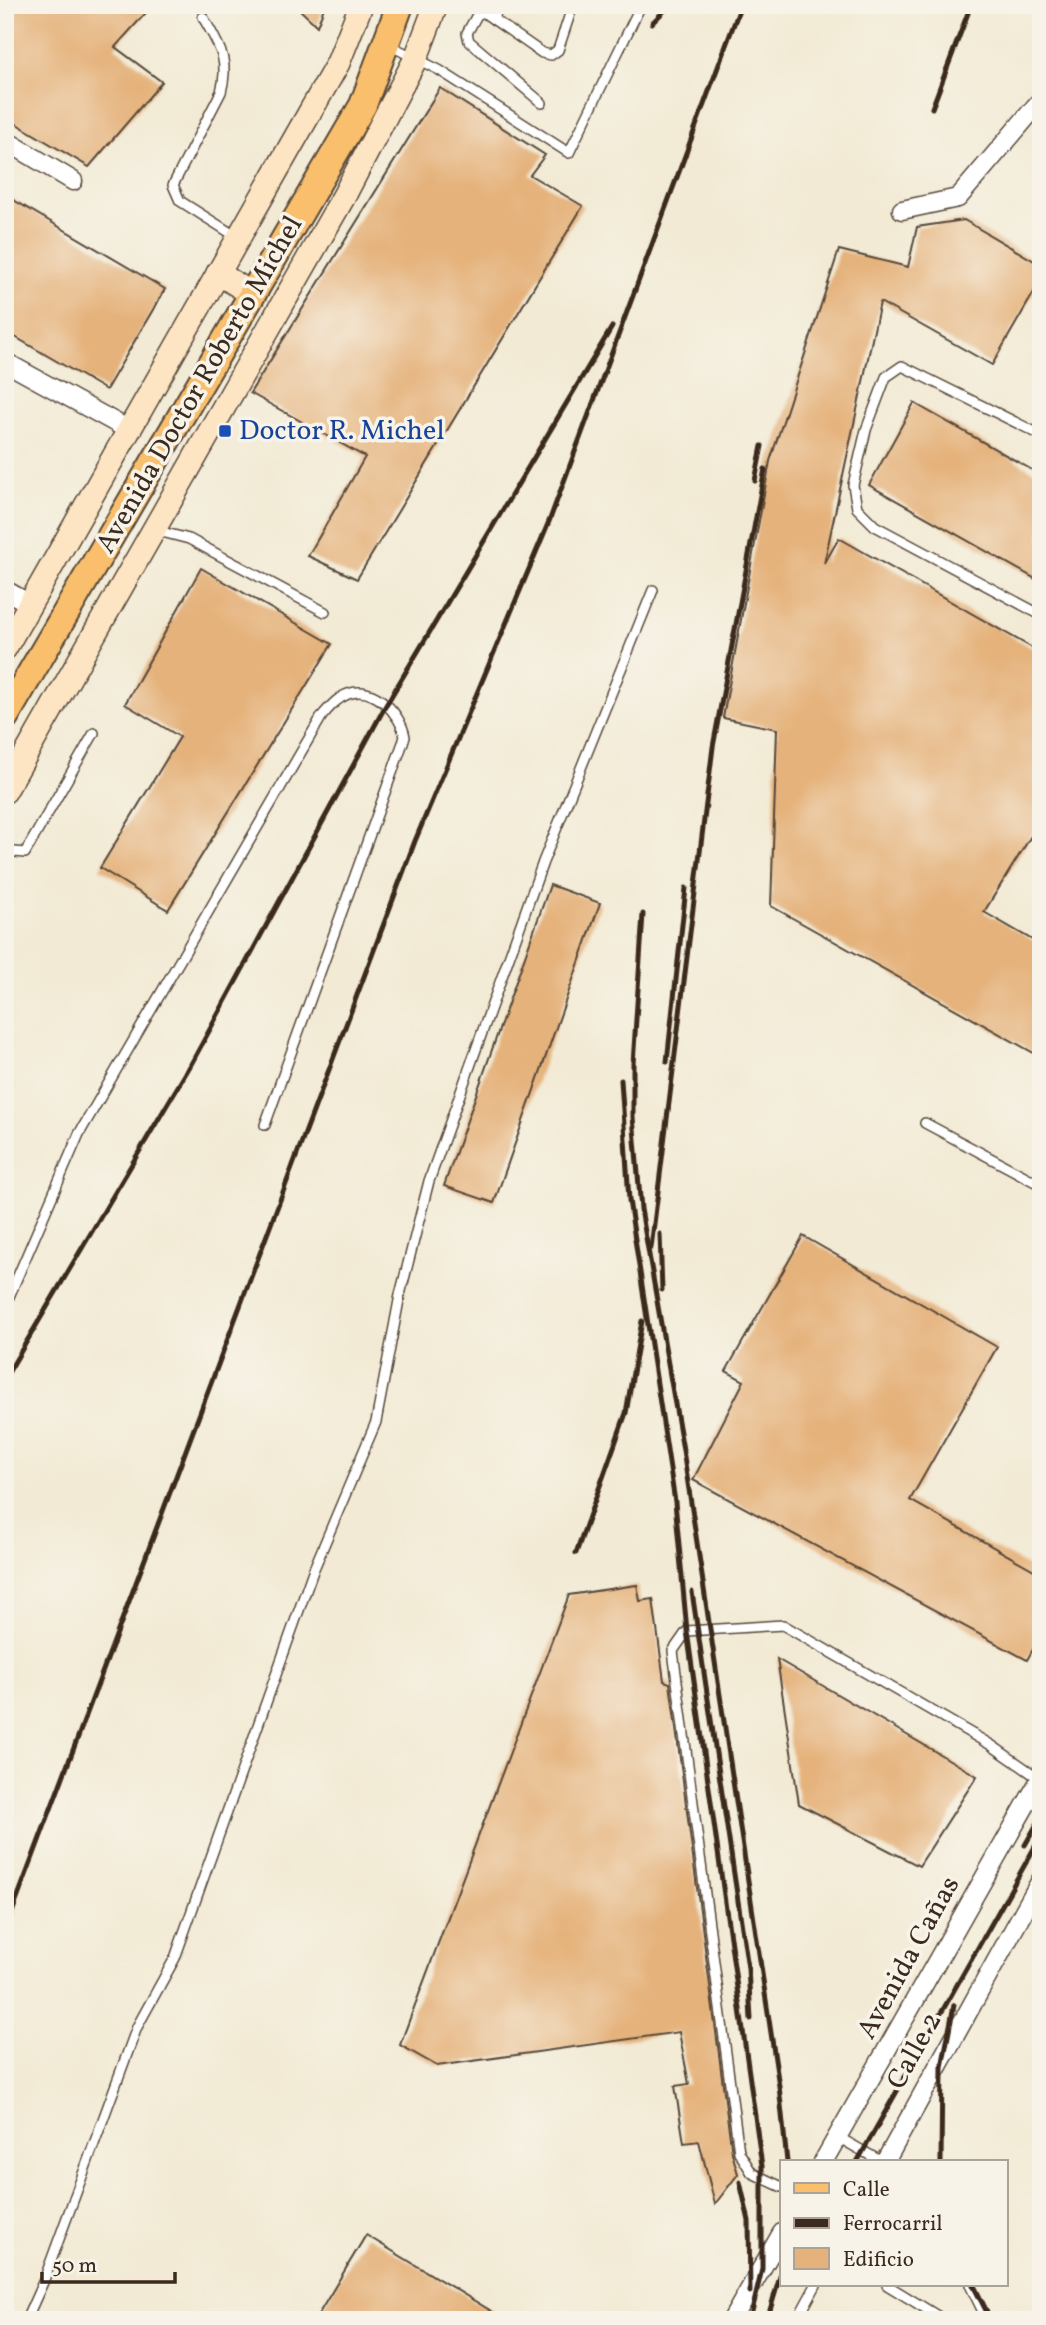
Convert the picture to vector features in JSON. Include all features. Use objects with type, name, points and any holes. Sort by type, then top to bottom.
[{"type":"main road","name":"Avenida Doctor Roberto Michel","points":[[5,648],[338,63],[361,5]]},
{"type":"main road","name":"Avenida Doctor Roberto Michel","points":[[5,717],[363,104],[400,5]]},
{"type":"main road","name":"Avenida Doctor Roberto Michel","points":[[5,790],[344,197],[416,58],[436,5]]},
{"type":"main road","points":[[218,273],[252,294]]},
{"type":"main road","points":[[104,549],[132,568]]},
{"type":"street","points":[[902,210],[958,198],[1041,100]]},
{"type":"street","points":[[5,140],[73,181]]},
{"type":"street","points":[[5,362],[129,430]]},
{"type":"street","points":[[5,590],[30,604]]},
{"type":"street","name":"Avenida Cañas","points":[[824,2160],[1041,1779]]},
{"type":"street","name":"Calle 2","points":[[884,2160],[1041,1880]]},
{"type":"street","points":[[732,2320],[780,2236]]},
{"type":"lane","points":[[494,20],[498,5]]},
{"type":"lane","points":[[542,103],[468,39],[467,33],[479,14],[485,13],[542,53],[551,55],[558,50],[573,5]]},
{"type":"lane","points":[[386,44],[416,58],[569,153],[640,5]]},
{"type":"lane","points":[[203,17],[222,51],[225,77],[221,92],[173,185],[180,201],[237,237]]},
{"type":"lane","points":[[1041,435],[902,366],[886,377],[866,430],[852,496],[857,508],[875,526],[1041,615]]},
{"type":"lane","points":[[154,530],[189,539],[325,612]]},
{"type":"lane","points":[[26,2320],[44,2280],[137,2027],[176,1958],[313,1571],[376,1422],[400,1294],[429,1181],[543,862],[653,590]]},
{"type":"lane","points":[[5,1306],[79,1134],[92,1110],[322,716],[341,697],[359,692],[386,705],[398,715],[405,737],[265,1125]]},
{"type":"lane","points":[[5,851],[25,853],[94,733]]},
{"type":"lane","points":[[925,1124],[1041,1185]]},
{"type":"lane","points":[[780,2186],[752,2173],[738,2152],[673,1651],[687,1631],[783,1625],[991,1745],[1041,1779]]},
{"type":"lane","points":[[838,2137],[879,2160]]},
{"type":"lane","points":[[797,2320],[815,2286]]},
{"type":"lane","points":[[890,2286],[942,2318]]},
{"type":"lane","points":[[970,2286],[987,2320]]},
{"type":"building","points":[[5,5],[153,5],[115,47],[162,82],[89,167],[5,117]]},
{"type":"building","points":[[295,5],[325,5],[317,26]]},
{"type":"building","points":[[440,88],[545,155],[530,175],[583,206],[357,579],[308,556],[365,457],[250,393]]},
{"type":"building","points":[[5,195],[165,289],[106,390],[5,331]]},
{"type":"building","points":[[964,220],[1041,265],[1041,280],[992,365],[880,302],[824,564],[839,538],[1041,653],[1041,820],[984,912],[1041,945],[1041,1057],[771,906],[777,729],[723,718],[770,461],[839,250],[908,267],[917,227]]},
{"type":"building","points":[[914,403],[1041,475],[1041,582],[869,485]]},
{"type":"building","points":[[201,568],[332,644],[168,910],[100,868],[180,737],[125,704]]},
{"type":"building","points":[[550,885],[600,903],[494,1203],[444,1186]]},
{"type":"building","points":[[803,1236],[997,1347],[910,1500],[1041,1574],[1041,1635],[1027,1660],[693,1480],[744,1381],[726,1371]]},
{"type":"building","points":[[637,1585],[640,1601],[653,1599],[664,1681],[670,1683],[732,2153],[738,2174],[715,2204],[699,2141],[684,2143],[675,2086],[689,2084],[679,2032],[437,2066],[400,2045],[569,1595]]},
{"type":"building","points":[[777,1659],[977,1776],[919,1866],[799,1804]]},
{"type":"building","points":[[366,2235],[506,2320],[315,2320]]},
{"type":"railway","points":[[652,23],[670,5]]},
{"type":"railway","points":[[5,1931],[415,841],[550,519],[741,5]]},
{"type":"railway","points":[[932,108],[971,5]]},
{"type":"railway","points":[[5,1378],[190,1066],[386,705],[612,327]]},
{"type":"railway","points":[[755,481],[762,446]]},
{"type":"railway","points":[[651,1248],[713,747],[765,469]]},
{"type":"railway","points":[[667,1062],[686,888]]},
{"type":"railway","points":[[643,914],[633,1064],[633,1117],[641,1209],[683,1450],[779,2086],[787,2160]]},
{"type":"railway","points":[[621,1080],[629,1200],[675,1502],[687,1631],[762,2166],[762,2269],[750,2320]]},
{"type":"railway","points":[[660,1234],[662,1290]]},
{"type":"railway","points":[[576,1553],[626,1413],[642,1321]]},
{"type":"railway","points":[[692,1592],[748,1968],[751,2019]]},
{"type":"railway","points":[[1025,1845],[1041,1817]]},
{"type":"railway","points":[[858,2160],[1041,1836]]},
{"type":"railway","points":[[941,2160],[942,2067],[954,2005]]},
{"type":"railway","points":[[740,2182],[749,2221],[750,2292]]},
{"type":"railway","points":[[767,2320],[780,2277]]},
{"type":"railway","points":[[974,2286],[991,2320]]},
{"type":"place","name":"Doctor R. Michel","points":[[225,431]]}]
